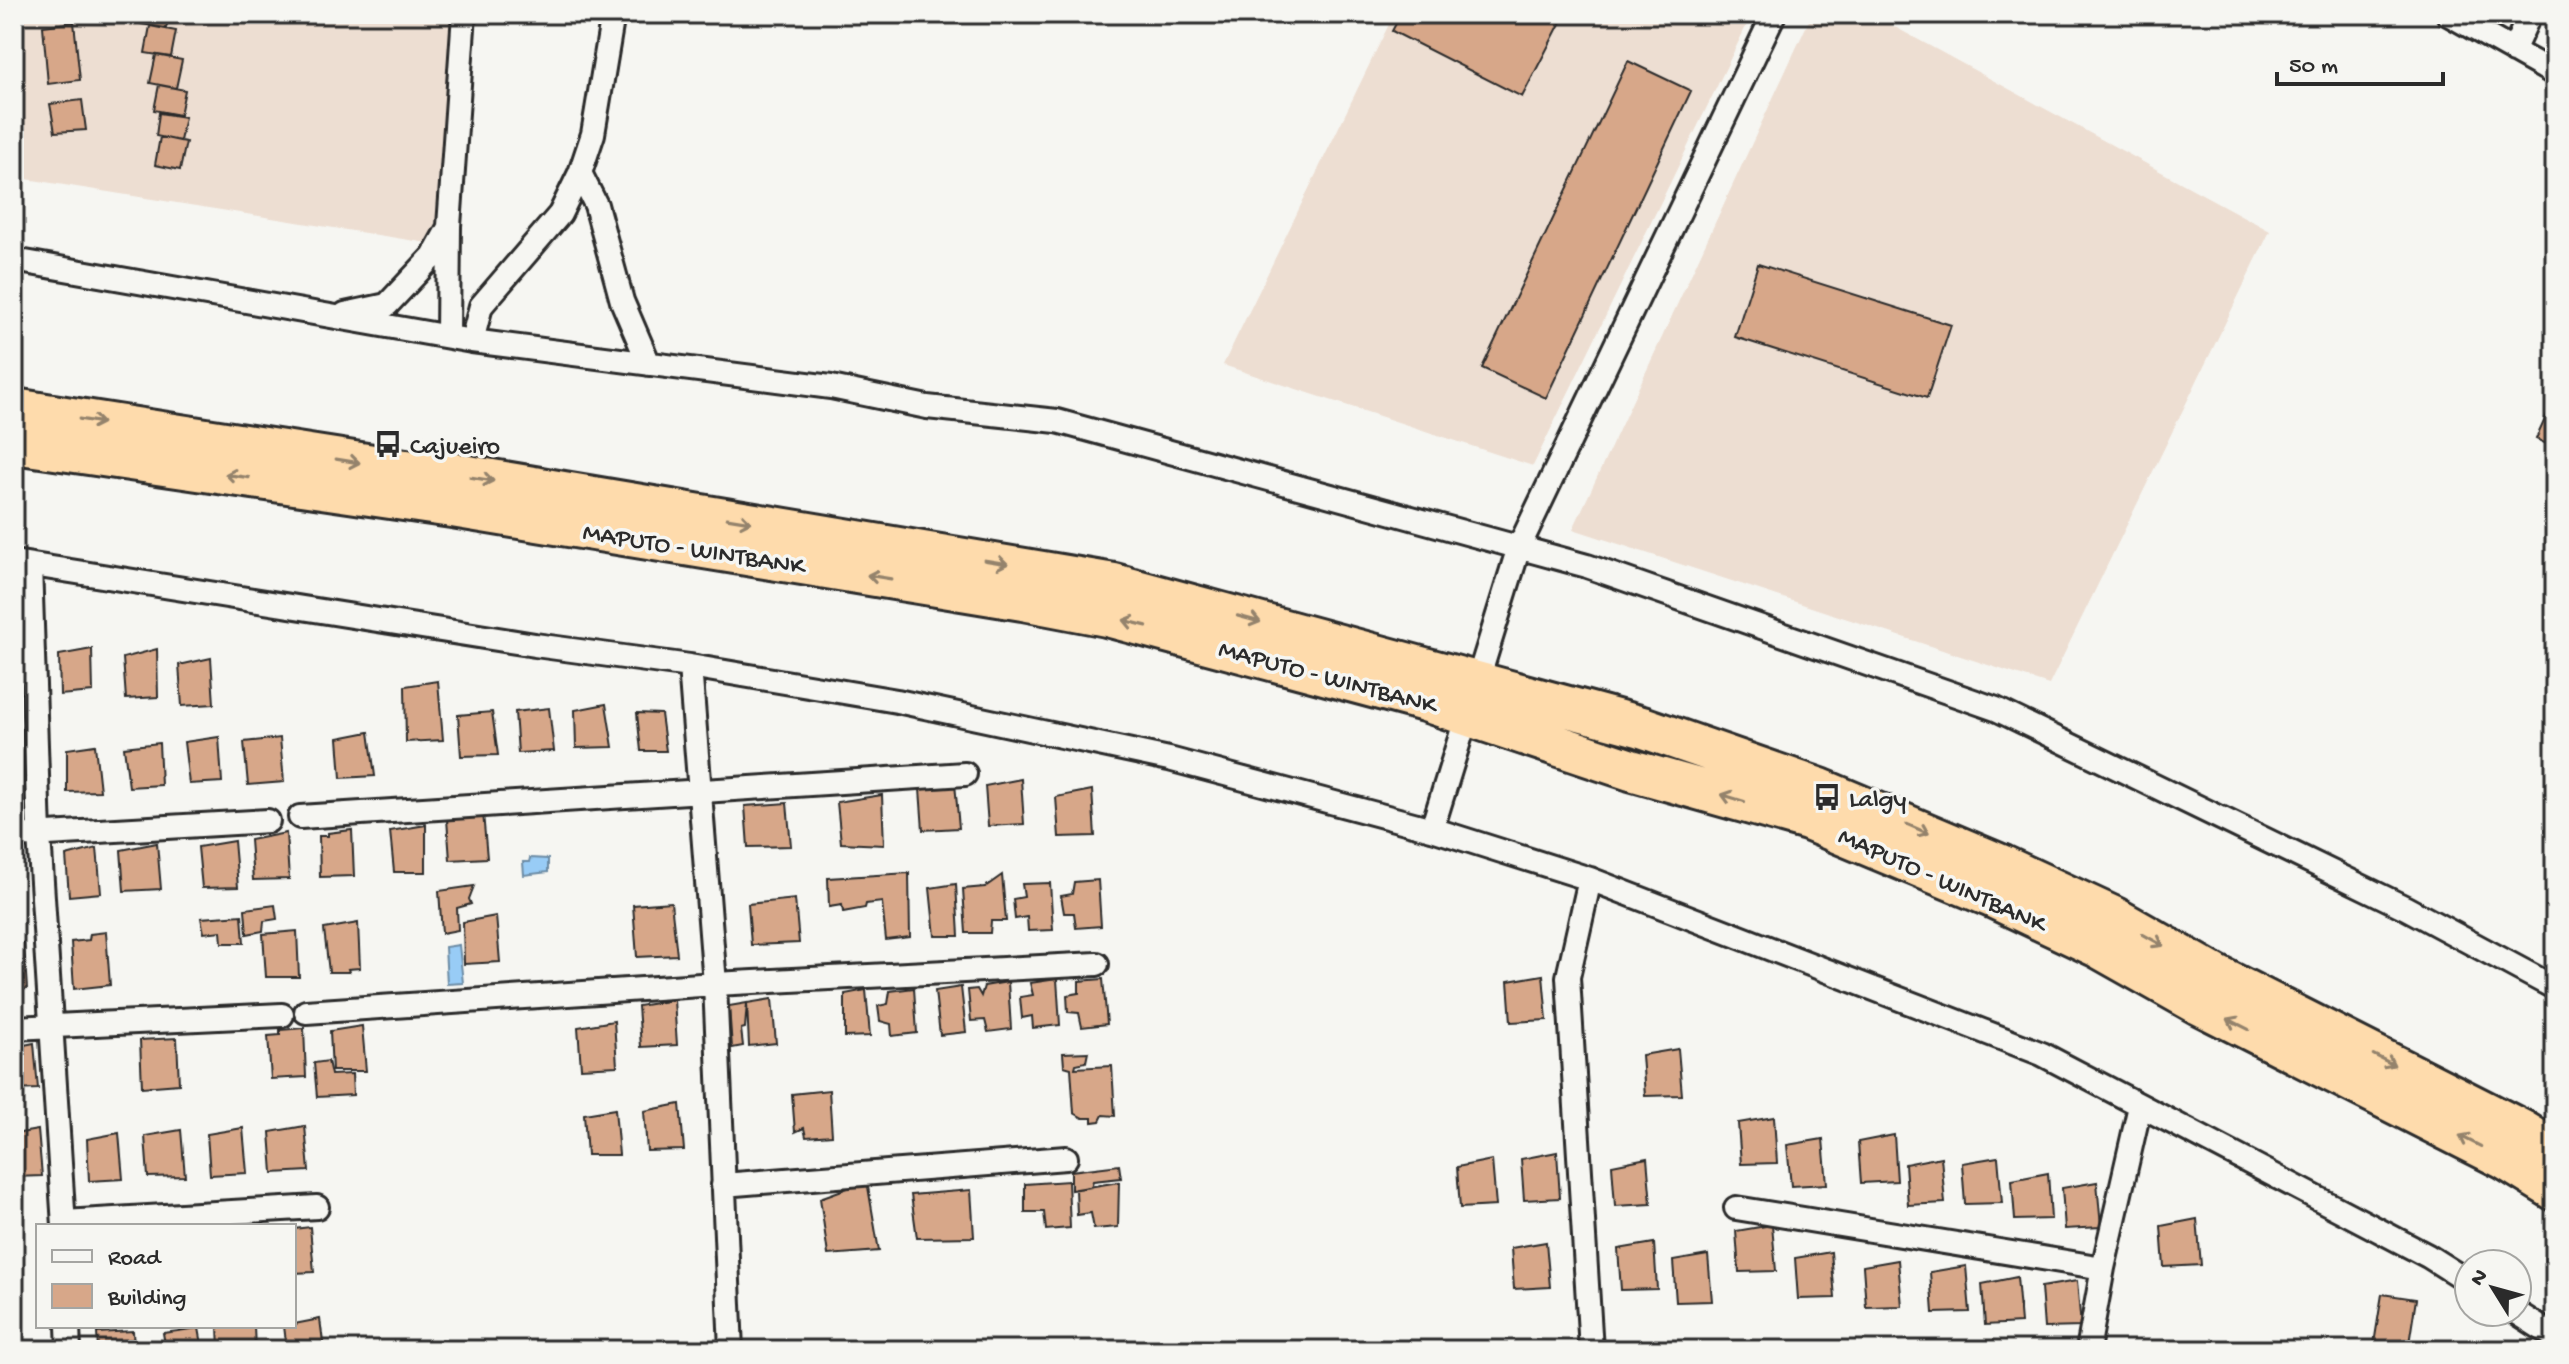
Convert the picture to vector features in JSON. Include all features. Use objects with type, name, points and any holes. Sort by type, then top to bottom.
[{"type":"highway","name":"MAPUTO - WINTBANK","points":[[14,409],[405,470],[456,474],[1100,581],[1218,610],[1472,698],[1631,770],[1808,820],[1990,896],[2098,947],[2199,1004],[2505,1159],[2555,1190]]},
{"type":"highway","name":"MAPUTO - WINTBANK","points":[[14,443],[452,507],[1065,608],[1472,698],[1642,727],[1820,789],[2003,866],[2113,917],[2215,975],[2508,1123],[2555,1151]]},
{"type":"street","points":[[448,336],[449,226],[464,14]]},
{"type":"street","points":[[472,341],[481,306],[560,214],[580,173],[593,134],[613,14]]},
{"type":"street","points":[[1432,829],[1519,547],[1774,14]]},
{"type":"street","points":[[2448,14],[2555,74]]},
{"type":"street","points":[[2513,51],[2530,14]]},
{"type":"street","points":[[580,173],[596,205],[622,301],[649,364]]},
{"type":"street","points":[[332,317],[387,305],[433,256],[449,226]]},
{"type":"street","points":[[14,260],[472,341],[831,387],[927,407],[1057,421],[1587,566],[1996,709],[2392,901],[2555,988]]},
{"type":"street","points":[[317,1207],[64,1224],[22,564],[535,645],[690,666],[897,701],[1169,759],[1432,829],[1590,879],[2042,1054],[2453,1272]]},
{"type":"street","points":[[690,666],[715,984],[731,1350]]},
{"type":"street","points":[[300,817],[965,774]]},
{"type":"street","points":[[14,836],[268,821]]},
{"type":"street","points":[[1590,879],[1568,977],[1591,1350]]},
{"type":"street","points":[[306,1012],[715,984],[1097,964]]},
{"type":"street","points":[[14,1028],[282,1015]]},
{"type":"street","points":[[2088,1350],[2103,1268],[2140,1106]]},
{"type":"street","points":[[723,1185],[1066,1158]]},
{"type":"street","points":[[1736,1208],[2103,1268]]},
{"type":"street","points":[[2533,1323],[2555,1337]]},
{"type":"street","points":[[68,1328],[69,1350]]},
{"type":"shaded area","points":[[14,14],[451,14],[434,244],[14,177]]},
{"type":"shaded area","points":[[1394,14],[1752,14],[1533,466],[1223,365]]},
{"type":"shaded area","points":[[1812,14],[1871,14],[2270,231],[2049,685],[1573,529]]},
{"type":"water","points":[[530,858],[548,859],[548,872],[524,875],[523,862],[529,862]]},
{"type":"water","points":[[459,945],[463,983],[447,984],[445,947]]},
{"type":"building","points":[[143,14],[170,14],[166,28],[141,24]]},
{"type":"building","points":[[1401,14],[1565,14],[1522,97],[1392,31]]},
{"type":"building","points":[[74,22],[80,80],[48,84],[43,26]]},
{"type":"building","points":[[150,26],[176,31],[171,57],[145,53]]},
{"type":"building","points":[[156,55],[182,60],[176,88],[150,83]]},
{"type":"building","points":[[1628,61],[1691,91],[1546,398],[1482,368]]},
{"type":"building","points":[[159,85],[185,90],[180,115],[154,110]]},
{"type":"building","points":[[82,100],[86,130],[55,132],[50,104]]},
{"type":"building","points":[[159,113],[185,117],[180,141],[156,136]]},
{"type":"building","points":[[160,137],[186,142],[180,170],[155,165]]},
{"type":"building","points":[[1758,264],[1951,325],[1927,398],[1735,337]]},
{"type":"building","points":[[2555,397],[2555,448],[2536,439]]},
{"type":"building","points":[[92,649],[93,692],[60,695],[59,655]]},
{"type":"building","points":[[157,649],[158,697],[126,699],[123,658]]},
{"type":"building","points":[[211,658],[214,704],[182,706],[179,665]]},
{"type":"building","points":[[438,681],[443,740],[406,742],[405,686]]},
{"type":"building","points":[[606,704],[613,747],[576,748],[575,710]]},
{"type":"building","points":[[549,708],[554,751],[518,753],[515,712]]},
{"type":"building","points":[[492,712],[498,755],[461,756],[458,715]]},
{"type":"building","points":[[637,713],[661,714],[666,751],[641,751]]},
{"type":"building","points":[[369,732],[375,776],[341,778],[338,738]]},
{"type":"building","points":[[219,737],[222,782],[189,784],[184,742]]},
{"type":"building","points":[[280,738],[284,782],[248,785],[244,742]]},
{"type":"building","points":[[159,743],[161,785],[129,787],[124,747]]},
{"type":"building","points":[[95,745],[100,791],[67,792],[67,749]]},
{"type":"building","points":[[1021,779],[1024,824],[988,826],[985,786]]},
{"type":"building","points":[[955,783],[959,828],[923,830],[920,789]]},
{"type":"building","points":[[1092,790],[1095,836],[1059,837],[1056,797]]},
{"type":"building","points":[[882,795],[884,845],[841,843],[837,802]]},
{"type":"building","points":[[787,803],[791,846],[748,847],[745,806]]},
{"type":"building","points":[[483,813],[487,858],[450,860],[447,819]]},
{"type":"building","points":[[426,825],[426,872],[394,872],[390,831]]},
{"type":"building","points":[[352,830],[354,876],[320,877],[319,836]]},
{"type":"building","points":[[286,833],[289,879],[253,880],[250,840]]},
{"type":"building","points":[[234,841],[238,887],[202,888],[198,847]]},
{"type":"building","points":[[157,843],[161,889],[124,891],[121,850]]},
{"type":"building","points":[[97,848],[101,893],[69,896],[66,856]]},
{"type":"building","points":[[909,873],[910,937],[886,940],[882,902],[843,912],[842,905],[829,907],[828,878]]},
{"type":"building","points":[[1002,875],[1006,921],[991,921],[990,933],[966,933],[963,889],[985,887]]},
{"type":"building","points":[[1098,880],[1101,926],[1076,928],[1074,913],[1064,913],[1061,896],[1072,894],[1074,882]]},
{"type":"building","points":[[1050,883],[1053,930],[1028,931],[1027,917],[1015,919],[1013,899],[1024,897],[1022,884]]},
{"type":"building","points":[[956,884],[959,936],[935,936],[930,888]]},
{"type":"building","points":[[474,886],[469,899],[471,904],[457,908],[458,930],[442,933],[439,891]]},
{"type":"building","points":[[795,899],[799,943],[751,945],[748,904]]},
{"type":"building","points":[[671,902],[677,955],[637,957],[633,905]]},
{"type":"building","points":[[275,905],[277,919],[264,921],[263,931],[247,934],[245,909]]},
{"type":"building","points":[[242,915],[244,943],[222,943],[221,931],[204,933],[201,918]]},
{"type":"building","points":[[496,916],[500,962],[464,964],[463,922]]},
{"type":"building","points":[[358,923],[360,968],[348,969],[349,972],[329,972],[324,929]]},
{"type":"building","points":[[297,931],[299,977],[266,977],[263,934]]},
{"type":"building","points":[[106,932],[110,985],[74,989],[71,942],[89,940],[90,934]]},
{"type":"building","points":[[24,943],[27,989],[14,990],[14,945]]},
{"type":"building","points":[[1543,975],[1547,1020],[1511,1022],[1508,981]]},
{"type":"building","points":[[1057,979],[1060,1025],[1033,1028],[1032,1016],[1022,1018],[1020,997],[1033,995],[1030,983]]},
{"type":"building","points":[[1103,979],[1107,1024],[1082,1027],[1079,1013],[1068,1012],[1067,995],[1079,993],[1079,981]]},
{"type":"building","points":[[1008,982],[1011,1029],[988,1032],[985,1020],[971,1021],[968,990],[977,989],[981,996],[984,986]]},
{"type":"building","points":[[961,987],[966,1032],[940,1035],[935,991]]},
{"type":"building","points":[[914,988],[917,1033],[892,1036],[891,1024],[880,1021],[878,1006],[888,1004],[890,991]]},
{"type":"building","points":[[866,990],[870,1036],[845,1037],[845,994]]},
{"type":"building","points":[[772,999],[776,1043],[749,1046],[747,1003]]},
{"type":"building","points":[[674,1000],[677,1045],[641,1047],[638,1006]]},
{"type":"building","points":[[747,1003],[745,1028],[741,1029],[743,1046],[732,1048],[729,1006]]},
{"type":"building","points":[[614,1021],[617,1066],[581,1068],[578,1027]]},
{"type":"building","points":[[362,1026],[366,1071],[332,1071],[330,1031]]},
{"type":"building","points":[[304,1028],[306,1077],[271,1079],[268,1036],[280,1035],[280,1030]]},
{"type":"building","points":[[177,1038],[179,1084],[142,1087],[140,1040]]},
{"type":"building","points":[[34,1043],[38,1089],[14,1090],[14,1047]]},
{"type":"building","points":[[1678,1049],[1682,1095],[1645,1096],[1642,1055]]},
{"type":"building","points":[[1088,1052],[1086,1062],[1076,1064],[1075,1068],[1112,1066],[1115,1116],[1103,1115],[1100,1121],[1092,1122],[1092,1118],[1083,1118],[1074,1113],[1071,1068],[1064,1066],[1063,1053]]},
{"type":"building","points":[[328,1061],[331,1075],[352,1074],[353,1095],[317,1097],[314,1063]]},
{"type":"building","points":[[829,1090],[832,1135],[806,1137],[804,1128],[795,1132],[792,1094]]},
{"type":"building","points":[[680,1104],[684,1150],[647,1151],[644,1111]]},
{"type":"building","points":[[615,1109],[619,1155],[587,1155],[584,1114]]},
{"type":"building","points":[[1774,1117],[1777,1163],[1741,1164],[1738,1123]]},
{"type":"building","points":[[305,1126],[309,1171],[273,1173],[270,1132]]},
{"type":"building","points":[[243,1128],[247,1173],[210,1175],[207,1134]]},
{"type":"building","points":[[38,1130],[42,1176],[14,1177],[14,1134]]},
{"type":"building","points":[[181,1130],[185,1176],[148,1177],[145,1136]]},
{"type":"building","points":[[119,1133],[123,1179],[89,1181],[87,1139]]},
{"type":"building","points":[[1894,1135],[1897,1181],[1861,1183],[1858,1142]]},
{"type":"building","points":[[1823,1139],[1827,1184],[1791,1186],[1787,1145]]},
{"type":"building","points":[[1557,1152],[1560,1198],[1524,1200],[1521,1159]]},
{"type":"building","points":[[1941,1157],[1945,1203],[1908,1205],[1905,1164]]},
{"type":"building","points":[[1998,1157],[2002,1203],[1965,1204],[1962,1163]]},
{"type":"building","points":[[1647,1158],[1651,1204],[1615,1206],[1612,1165]]},
{"type":"building","points":[[1492,1160],[1496,1206],[1460,1208],[1457,1167]]},
{"type":"building","points":[[1119,1165],[1121,1178],[1093,1181],[1091,1187],[1071,1190],[1071,1171]]},
{"type":"building","points":[[2048,1173],[2051,1219],[2015,1220],[2012,1180]]},
{"type":"building","points":[[867,1181],[879,1251],[828,1255],[820,1198]]},
{"type":"building","points":[[1068,1181],[1070,1228],[1046,1230],[1044,1212],[1025,1212],[1025,1184]]},
{"type":"building","points":[[1119,1182],[1118,1227],[1094,1229],[1091,1213],[1077,1215],[1076,1189]]},
{"type":"building","points":[[2097,1182],[2101,1227],[2065,1229],[2062,1188]]},
{"type":"building","points":[[971,1190],[974,1237],[917,1238],[911,1195]]},
{"type":"building","points":[[2197,1219],[2201,1265],[2164,1267],[2161,1226]]},
{"type":"building","points":[[1772,1225],[1776,1271],[1739,1272],[1736,1231]]},
{"type":"building","points":[[310,1227],[314,1272],[296,1273],[296,1229]]},
{"type":"building","points":[[1546,1242],[1550,1287],[1514,1289],[1511,1248]]},
{"type":"building","points":[[1654,1243],[1657,1289],[1621,1290],[1618,1249]]},
{"type":"building","points":[[1831,1252],[1835,1298],[1798,1299],[1795,1258]]},
{"type":"building","points":[[1708,1255],[1712,1301],[1676,1302],[1673,1261]]},
{"type":"building","points":[[1898,1260],[1902,1306],[1866,1307],[1863,1266]]},
{"type":"building","points":[[1966,1266],[1970,1312],[1933,1313],[1930,1272]]},
{"type":"building","points":[[2017,1277],[2021,1323],[1985,1325],[1982,1284]]},
{"type":"building","points":[[2077,1281],[2081,1327],[2044,1328],[2041,1287]]},
{"type":"building","points":[[2382,1294],[2416,1299],[2408,1350],[2373,1350]]},
{"type":"building","points":[[320,1319],[324,1350],[287,1350],[284,1328],[296,1328],[296,1324]]},
{"type":"building","points":[[199,1328],[203,1350],[166,1350],[163,1333]]},
{"type":"building","points":[[218,1328],[254,1328],[255,1350],[219,1350]]},
{"type":"building","points":[[133,1331],[134,1350],[98,1350],[97,1333]]},
{"type":"place","name":"Cajueiro","points":[[388,444]]},
{"type":"place","name":"Lalgy","points":[[1827,797]]}]
